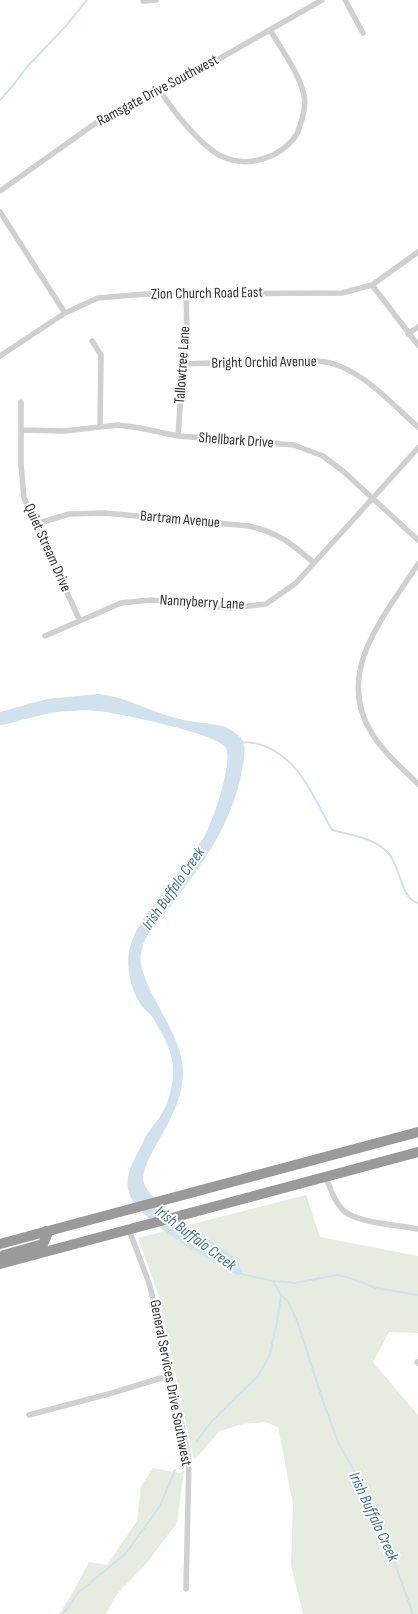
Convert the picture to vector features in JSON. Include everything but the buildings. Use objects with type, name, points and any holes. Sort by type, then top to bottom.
[{"type":"highway","points":[[0,1244],[132,1207],[418,1132]]},
{"type":"highway","points":[[1,1263],[206,1210],[418,1152]]},
{"type":"highway","points":[[1,1263],[4,1255],[43,1244],[47,1235],[46,1231]]},
{"type":"street","points":[[143,1],[156,0]]},
{"type":"street","name":"Ramsgate Drive Southwest","points":[[0,191],[100,120],[161,92],[322,0]]},
{"type":"street","points":[[345,0],[363,33]]},
{"type":"street","points":[[161,92],[170,107],[206,145],[222,156],[241,161],[262,160],[278,153],[297,133],[304,112],[305,96],[299,81],[270,30]]},
{"type":"street","points":[[0,212],[65,313]]},
{"type":"street","name":"Zion Church Road East","points":[[0,356],[65,313],[90,300],[105,296],[342,293],[372,285],[418,252]]},
{"type":"street","points":[[372,285],[418,346]]},
{"type":"street","name":"Tallowtree Lane","points":[[178,436],[183,364],[187,334],[186,294]]},
{"type":"street","points":[[408,334],[418,327]]},
{"type":"street","points":[[92,341],[101,355],[100,426]]},
{"type":"street","name":"Bright Orchid Avenue","points":[[183,364],[300,360],[333,364],[351,371],[364,380],[418,427]]},
{"type":"street","name":"Quiet Stream Drive","points":[[21,402],[21,465],[24,498],[80,621]]},
{"type":"street","name":"Shellbark Drive","points":[[22,430],[64,431],[118,425],[178,436],[294,445],[323,456],[344,472],[418,540]]},
{"type":"street","name":"Nannyberry Lane","points":[[45,636],[121,603],[151,600],[231,608],[266,604],[296,583],[418,448]]},
{"type":"street","name":"Bartram Avenue","points":[[36,524],[69,514],[104,514],[249,526],[268,531],[293,544],[314,563]]},
{"type":"street","points":[[418,564],[369,639],[359,671],[359,696],[363,716],[371,732],[386,751],[418,784]]},
{"type":"street","points":[[326,1177],[333,1196],[341,1210],[353,1217],[418,1229]]},
{"type":"street","name":"General Services Drive Southwest","points":[[129,1230],[150,1283],[189,1459],[186,1589]]},
{"type":"street","points":[[29,1415],[112,1393],[171,1375]]},
{"type":"shaded area","points":[[306,1195],[320,1237],[418,1256],[418,1333],[389,1332],[373,1362],[418,1415],[418,1614],[303,1614],[291,1565],[293,1504],[278,1427],[265,1422],[243,1424],[220,1431],[194,1460],[158,1293],[138,1238]]},
{"type":"shaded area","points":[[153,1468],[179,1473],[184,1471],[177,1523],[146,1564],[117,1594],[106,1614],[59,1614],[89,1562],[107,1565],[137,1521],[141,1486]]},
{"type":"water","points":[[98,694],[117,697],[172,717],[224,727],[239,736],[244,743],[244,757],[238,788],[225,822],[199,868],[152,928],[144,941],[141,953],[142,966],[147,983],[178,1045],[183,1071],[182,1085],[175,1109],[148,1161],[143,1177],[144,1183],[150,1193],[175,1218],[233,1256],[237,1260],[243,1275],[235,1274],[174,1238],[143,1213],[133,1201],[128,1189],[128,1176],[130,1170],[146,1137],[166,1106],[173,1078],[173,1064],[170,1050],[153,1018],[144,1009],[134,993],[128,964],[129,951],[134,935],[142,921],[205,835],[217,805],[225,778],[227,766],[226,748],[220,742],[167,725],[95,711],[66,711],[0,725],[0,712],[47,699]]},
{"type":"waterway","points":[[0,100],[26,68],[65,27],[87,0]]},
{"type":"waterway","points":[[241,743],[248,742],[262,745],[275,751],[286,759],[296,769],[312,793],[332,830],[363,838],[377,844],[389,854],[393,859],[404,889],[412,900],[418,903]]},
{"type":"waterway","name":"Irish Buffalo Creek","points":[[242,1274],[273,1281],[281,1295],[288,1301],[298,1324],[338,1442],[353,1469],[369,1511],[392,1555],[413,1614]]},
{"type":"waterway","points":[[274,1281],[295,1283],[337,1275],[350,1278],[376,1288],[418,1295]]},
{"type":"waterway","points":[[196,1442],[212,1421],[258,1376],[270,1354],[281,1295]]},
{"type":"waterway","points":[[63,1614],[78,1593],[126,1553],[160,1506],[175,1470]]}]
